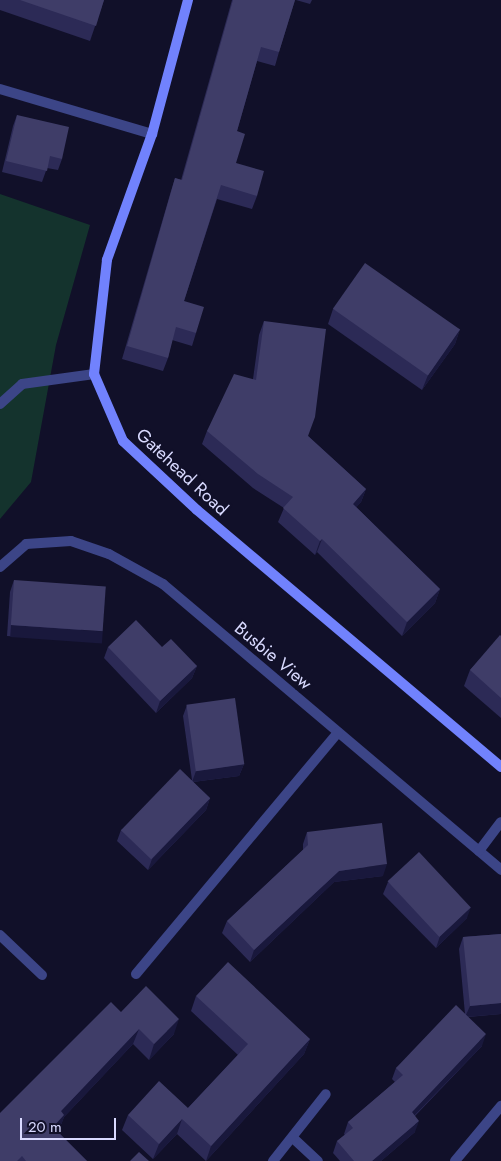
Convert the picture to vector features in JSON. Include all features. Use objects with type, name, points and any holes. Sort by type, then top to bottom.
[{"type":"main road","name":"Gatehead Road","points":[[188,0],[152,134],[107,260],[94,374],[123,441],[197,510],[501,767]]},
{"type":"street","points":[[0,90],[152,134]]},
{"type":"street","points":[[0,404],[22,384],[94,374]]},
{"type":"street","name":"Busbie View","points":[[0,567],[26,544],[71,541],[109,554],[163,584],[501,870]]},
{"type":"street","points":[[136,974],[338,732]]},
{"type":"street","points":[[479,850],[501,822]]},
{"type":"street","points":[[0,935],[42,975]]},
{"type":"street","points":[[273,1161],[326,1094]]},
{"type":"street","points":[[455,1161],[501,1106]]},
{"type":"street","points":[[293,1138],[318,1161]]},
{"type":"green space","points":[[0,194],[90,225],[56,345],[31,482],[0,519]]},
{"type":"building","points":[[20,0],[104,0],[96,26]]},
{"type":"building","points":[[233,0],[295,0],[279,52],[261,47],[237,131],[245,134],[236,163],[264,171],[257,196],[221,185],[184,301],[204,307],[196,333],[176,327],[168,358],[127,346],[175,178],[182,180]]},
{"type":"building","points":[[17,115],[69,127],[62,159],[50,156],[47,171],[6,161]]},
{"type":"building","points":[[365,263],[460,330],[428,375],[333,309]]},
{"type":"building","points":[[264,321],[326,329],[315,417],[308,436],[366,489],[353,504],[440,589],[407,622],[322,539],[320,541],[283,508],[293,497],[258,474],[207,431],[234,374],[256,380]]},
{"type":"building","points":[[14,580],[106,586],[103,631],[11,625]]},
{"type":"building","points":[[136,620],[162,647],[171,639],[197,666],[160,701],[108,647]]},
{"type":"building","points":[[501,636],[501,698],[470,670]]},
{"type":"building","points":[[235,698],[244,764],[196,771],[186,705]]},
{"type":"building","points":[[180,769],[210,798],[151,859],[121,830]]},
{"type":"building","points":[[382,823],[387,864],[339,871],[254,950],[227,921],[308,845],[307,832]]},
{"type":"building","points":[[419,852],[471,908],[439,937],[388,881]]},
{"type":"building","points":[[501,934],[501,1003],[470,1006],[463,937]]},
{"type":"building","points":[[228,962],[310,1039],[211,1146],[182,1119],[159,1144],[128,1115],[159,1081],[188,1108],[248,1044],[196,996]]},
{"type":"building","points":[[146,986],[179,1019],[154,1044],[139,1029],[61,1111],[64,1115],[53,1127],[87,1161],[26,1161],[22,1156],[17,1161],[0,1161],[0,1113],[111,1002],[121,1012]]},
{"type":"building","points":[[456,1005],[486,1034],[412,1112],[419,1121],[372,1161],[354,1161],[337,1141],[353,1128],[348,1122],[403,1075],[396,1068]]},
{"type":"building","points":[[139,1152],[149,1161],[130,1161]]}]
